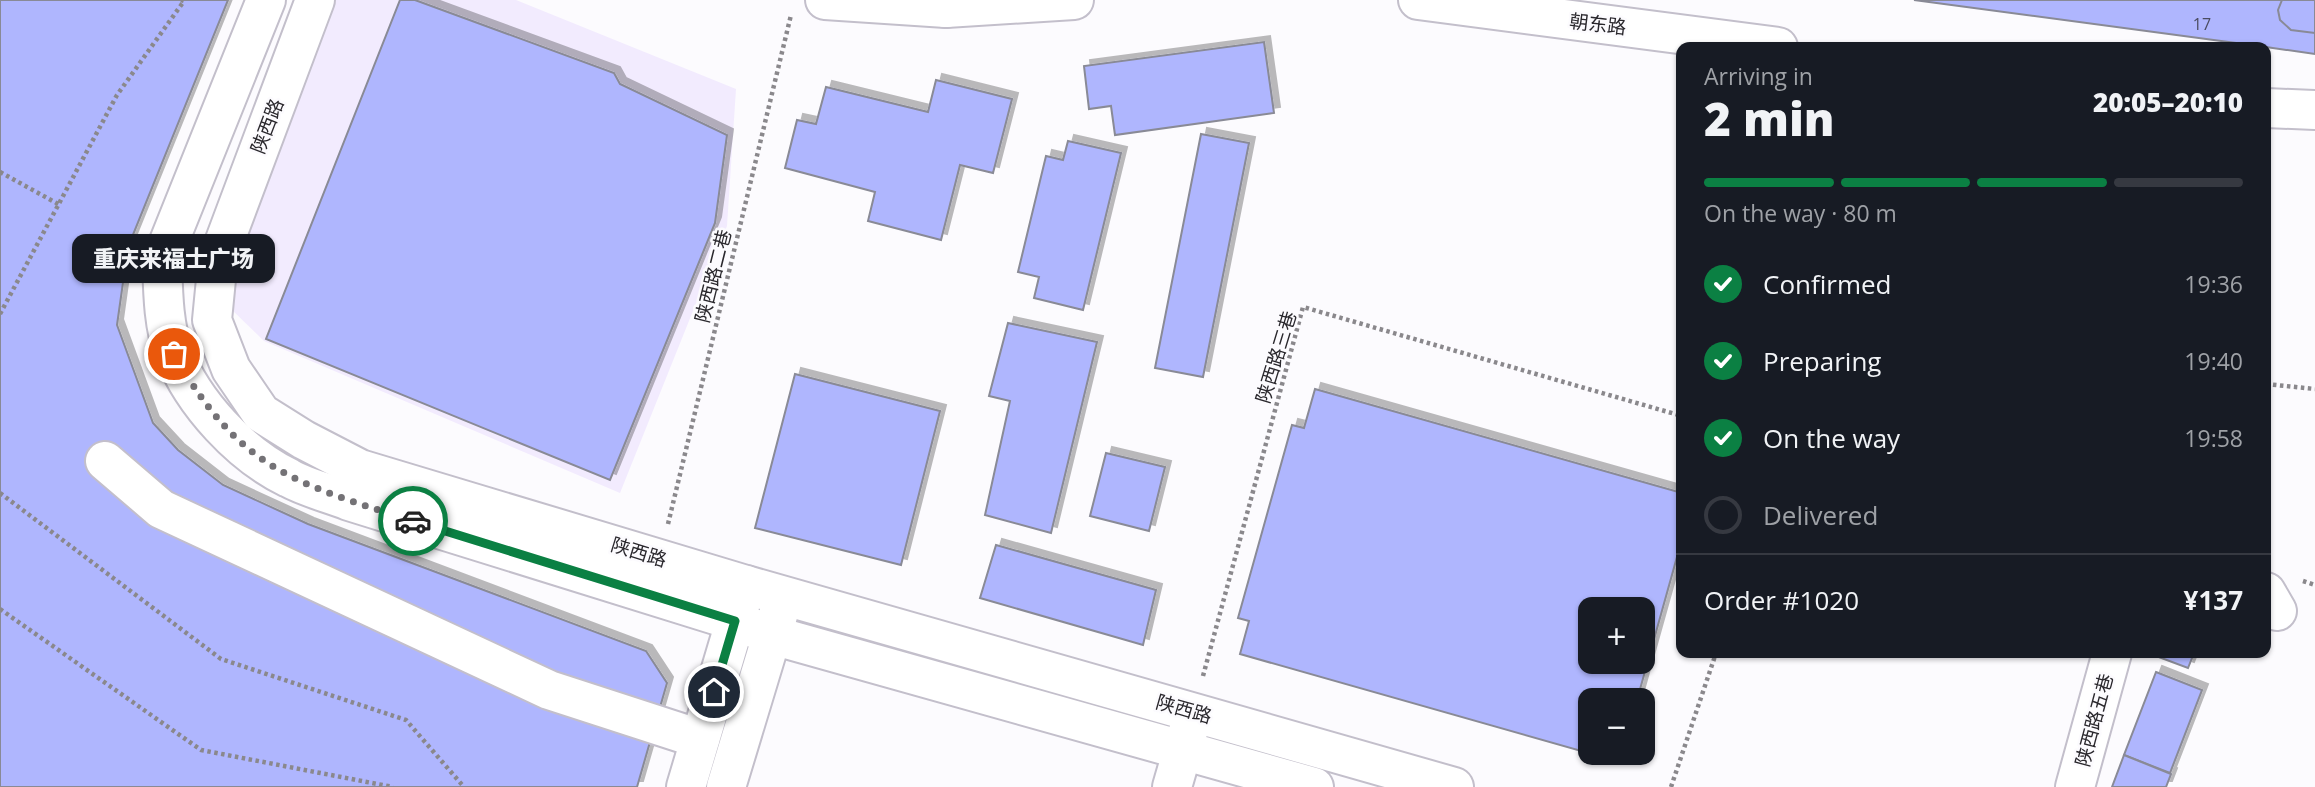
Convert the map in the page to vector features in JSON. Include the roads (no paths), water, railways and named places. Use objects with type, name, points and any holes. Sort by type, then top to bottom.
[{"type":"street","name":"陕西路","points":[[266,0],[162,259],[164,305],[174,354],[198,397],[236,441],[288,478],[349,501],[735,621],[772,635],[1183,748],[1314,787]]},
{"type":"street","name":"陕西路","points":[[314,0],[218,259],[212,320],[231,369],[261,413],[304,440],[360,469],[746,585],[1454,787]]},
{"type":"street","points":[[808,7],[1074,0]]},
{"type":"street","name":"朝东路","points":[[1418,0],[1740,42]]},
{"type":"street","points":[[2271,108],[2315,110]]},
{"type":"street","points":[[105,461],[160,509],[549,690],[700,739]]},
{"type":"street","points":[[686,787],[746,585]]},
{"type":"street","points":[[726,787],[784,596]]},
{"type":"street","name":"陕西路五巷","points":[[2076,787],[2111,658]]},
{"type":"street","points":[[1172,787],[1194,712]]},
{"type":"place","name":"重庆来福士广场","points":[[174,354]]}]
